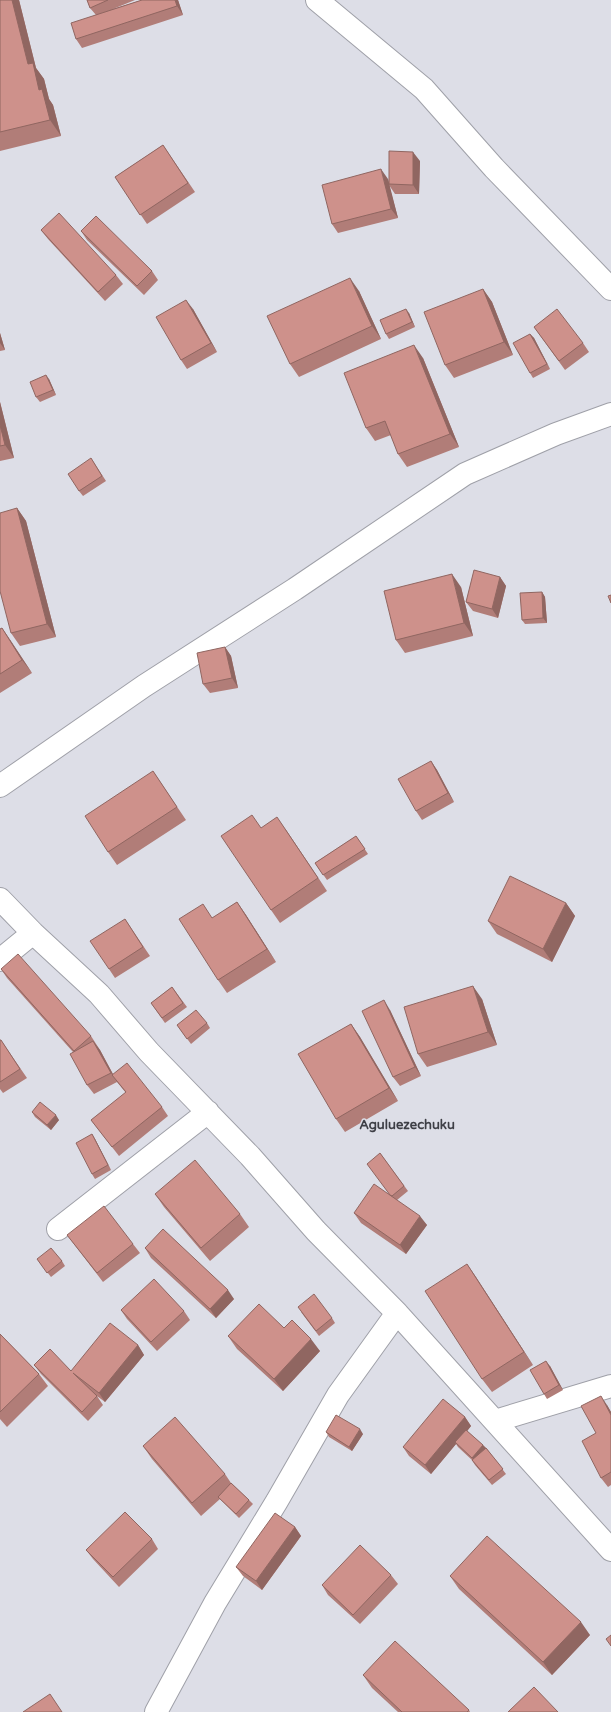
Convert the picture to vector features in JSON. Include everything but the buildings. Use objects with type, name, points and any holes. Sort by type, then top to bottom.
[{"type":"street","points":[[317,0],[424,89],[494,168],[611,290]]},
{"type":"street","points":[[0,786],[144,686],[295,589],[465,474],[556,434],[611,414]]},
{"type":"street","points":[[0,899],[33,933],[98,994],[149,1052],[250,1156],[316,1231],[397,1313],[611,1550]]},
{"type":"street","points":[[0,960],[33,933]]},
{"type":"street","points":[[58,1229],[208,1112]]},
{"type":"street","points":[[156,1712],[215,1603],[277,1501],[338,1395],[397,1313]]},
{"type":"street","points":[[495,1421],[611,1386]]},
{"type":"district","name":"Aguluezechuku","points":[[407,1125]]}]
